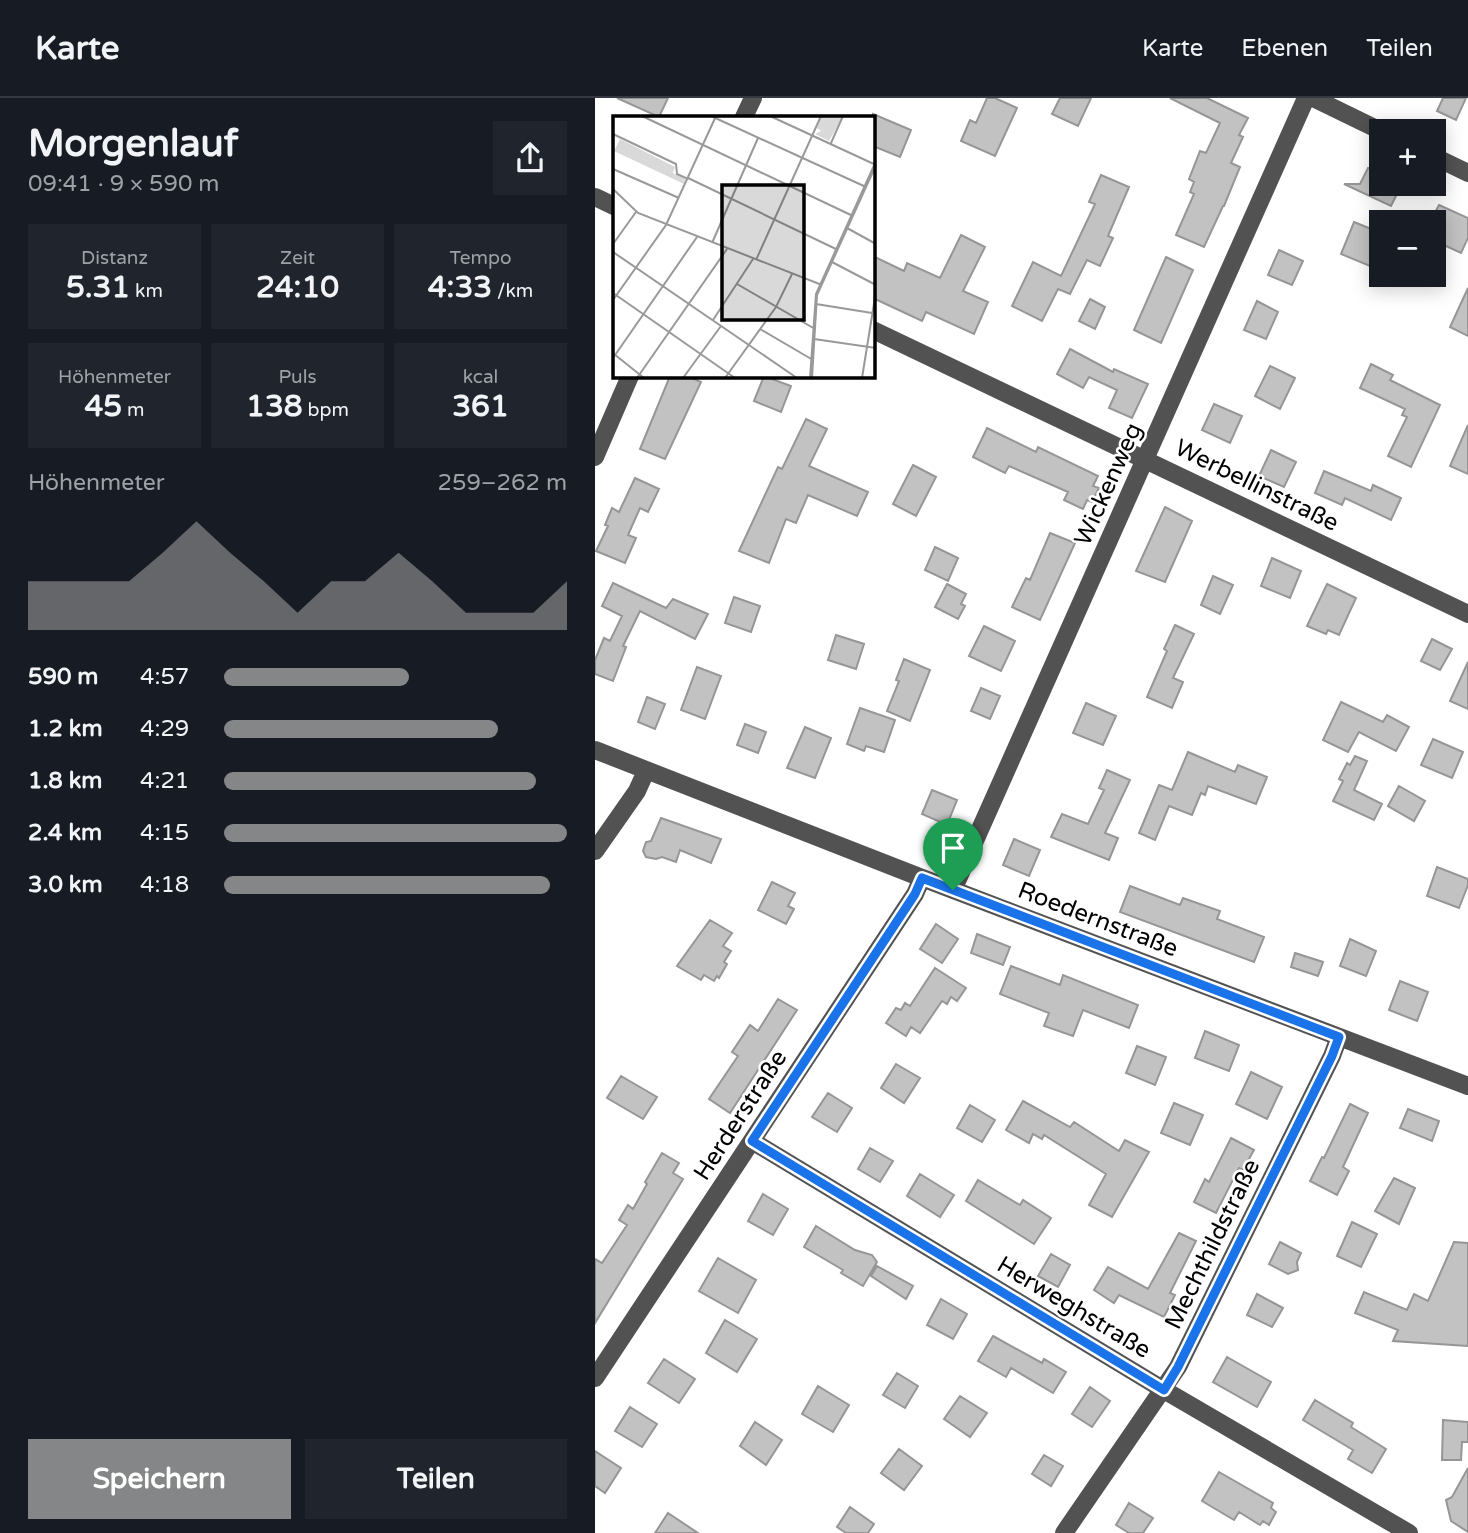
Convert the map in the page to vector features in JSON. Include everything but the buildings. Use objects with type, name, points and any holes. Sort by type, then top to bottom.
[{"type":"street","points":[[744,116],[753,98]]},
{"type":"street","name":"Wickenweg","points":[[953,890],[1306,98]]},
{"type":"street","points":[[1313,98],[1369,125]]},
{"type":"street","points":[[1446,162],[1468,173]]},
{"type":"street","points":[[595,197],[613,206]]},
{"type":"street","name":"Werbellinstraße","points":[[875,331],[1468,614]]},
{"type":"street","points":[[595,457],[629,378]]},
{"type":"street","name":"Roedernstraße","points":[[595,750],[1468,1086]]},
{"type":"street","points":[[595,851],[637,791],[646,771]]},
{"type":"street","name":"Herderstraße","points":[[595,1378],[908,905],[922,878]]},
{"type":"street","name":"Mechthildstraße","points":[[1064,1533],[1178,1367],[1326,1069],[1339,1037]]},
{"type":"street","name":"Herweghstraße","points":[[752,1141],[1164,1390],[1409,1533]]},
{"type":"route","points":[[922,878],[953,890],[1339,1037],[1178,1367],[1164,1390],[752,1141],[915,894],[922,878]]}]
